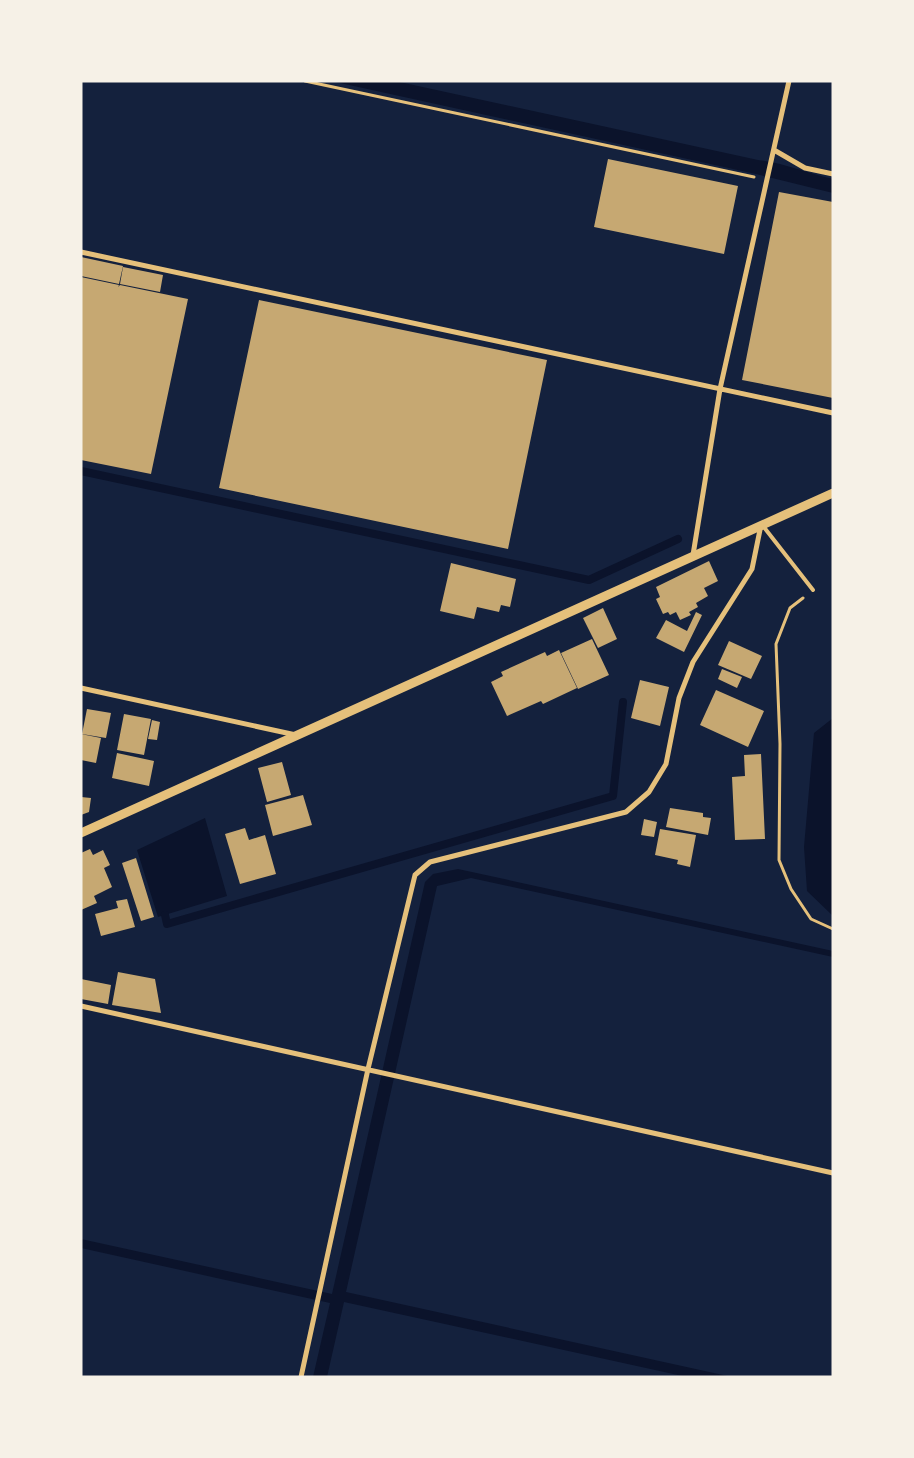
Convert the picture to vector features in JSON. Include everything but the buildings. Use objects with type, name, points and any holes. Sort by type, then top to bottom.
[{"type":"street","points":[[693,555],[720,389],[789,81]]},
{"type":"street","points":[[774,150],[805,168],[833,174]]},
{"type":"street","points":[[81,252],[833,413]]},
{"type":"street","points":[[81,833],[833,493]]},
{"type":"street","points":[[301,1377],[368,1069],[415,875],[430,862],[626,812],[649,792],[666,764],[679,698],[693,662],[752,569],[761,524]]},
{"type":"street","points":[[81,688],[296,735]]},
{"type":"street","points":[[81,1006],[833,1173]]},
{"type":"lane","points":[[761,524],[813,590]]},
{"type":"path","points":[[305,81],[767,180]]},
{"type":"path","points":[[813,590],[790,608],[776,644],[780,744],[779,860],[791,889],[812,919],[833,929]]},
{"type":"water","points":[[331,81],[395,81],[777,163],[833,179],[833,193],[756,174]]},
{"type":"water","points":[[833,718],[833,916],[807,891],[804,847],[814,733]]},
{"type":"water","points":[[205,818],[227,896],[158,917],[137,850]]},
{"type":"water","points":[[458,869],[833,951],[833,957],[471,878],[437,886],[346,1292],[732,1377],[687,1377],[344,1302],[327,1377],[313,1377],[330,1303],[81,1248],[81,1239],[332,1294],[425,882],[433,874]]},
{"type":"waterway","points":[[81,471],[589,580],[678,539]]},
{"type":"waterway","points":[[165,915],[167,924],[613,796],[623,702]]}]
